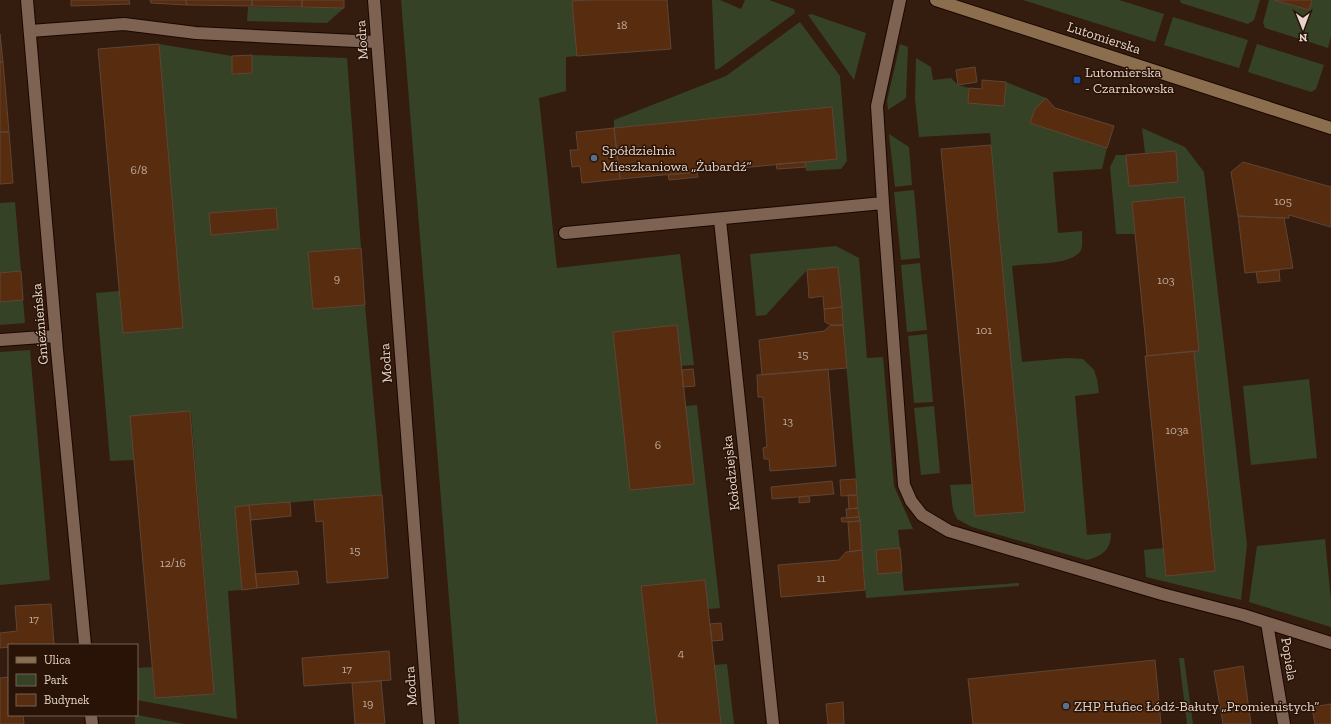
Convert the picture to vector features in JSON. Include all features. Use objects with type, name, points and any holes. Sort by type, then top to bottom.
[{"type":"main road","name":"Lutomierska","points":[[936,0],[951,2],[1330,125]]},
{"type":"street","name":"Gnieźnieńska","points":[[28,0],[56,336],[85,644]]},
{"type":"street","name":"Modra","points":[[374,0],[429,724]]},
{"type":"street","points":[[900,0],[877,106],[904,485],[911,501],[922,515],[950,531],[1162,594],[1267,622],[1331,643]]},
{"type":"street","points":[[30,31],[124,24],[196,33],[377,42]]},
{"type":"street","points":[[565,234],[883,203]]},
{"type":"street","name":"Kołodziejska","points":[[720,220],[773,724]]},
{"type":"street","points":[[0,340],[56,336]]},
{"type":"street","name":"Popiela","points":[[1267,622],[1284,724]]},
{"type":"green space","points":[[401,0],[589,0],[577,56],[566,57],[566,91],[539,98],[557,268],[680,254],[694,365],[681,366],[677,325],[613,332],[631,490],[694,483],[685,406],[697,405],[720,608],[708,609],[705,580],[641,586],[657,724],[459,724]]},
{"type":"green space","points":[[712,0],[720,0],[741,9],[745,0],[769,0],[794,9],[795,13],[720,68],[715,70]]},
{"type":"green space","points":[[1023,0],[1119,0],[1164,14],[1155,42]]},
{"type":"green space","points":[[1180,0],[1260,0],[1254,20],[1248,24],[1181,3]]},
{"type":"green space","points":[[1269,0],[1274,0],[1308,10],[1312,0],[1331,0],[1331,36],[1328,48],[1265,28],[1263,23]]},
{"type":"green space","points":[[248,7],[344,8],[327,23],[247,21]]},
{"type":"green space","points":[[811,14],[866,33],[854,80],[808,15]]},
{"type":"green space","points":[[1173,17],[1248,40],[1239,68],[1164,45]]},
{"type":"green space","points":[[800,22],[840,76],[847,161],[841,169],[806,171],[805,162],[837,158],[832,107],[614,128],[614,120],[726,76]]},
{"type":"green space","points":[[159,44],[232,56],[232,74],[252,73],[252,55],[347,58],[361,248],[308,252],[313,309],[365,305],[382,495],[235,507],[242,590],[228,591],[237,719],[138,700],[138,668],[152,667],[155,698],[214,694],[191,412],[130,416],[134,460],[110,461],[96,293],[119,291],[123,333],[183,328]]},
{"type":"green space","points":[[900,44],[908,47],[906,98],[888,110],[887,101]]},
{"type":"green space","points":[[1257,44],[1324,65],[1316,89],[1311,92],[1248,72]]},
{"type":"green space","points":[[916,58],[931,67],[933,80],[951,78],[958,85],[969,88],[968,103],[1004,106],[1006,82],[1046,98],[1035,109],[1030,123],[1107,148],[1102,169],[1053,172],[1058,233],[1082,231],[1081,250],[1069,259],[1050,263],[1012,266],[1022,362],[1067,358],[1083,359],[1094,370],[1097,379],[1099,393],[1075,396],[1087,535],[1111,533],[1111,539],[1105,551],[1087,560],[972,527],[957,519],[953,510],[950,485],[973,484],[976,516],[1025,511],[990,133],[919,137],[915,99]]},
{"type":"green space","points":[[1142,128],[1185,147],[1204,172],[1247,545],[1241,600],[1146,577],[1144,550],[1163,548],[1166,576],[1215,571],[1194,351],[1184,197],[1132,202],[1135,234],[1116,234],[1110,167],[1116,155],[1126,155],[1129,186],[1178,182],[1176,151],[1145,153]]},
{"type":"green space","points":[[889,134],[909,147],[912,185],[895,187]]},
{"type":"green space","points":[[914,190],[920,258],[901,260],[894,192]]},
{"type":"green space","points":[[15,202],[21,271],[0,273],[0,203]]},
{"type":"green space","points":[[836,246],[859,258],[867,358],[883,357],[894,486],[913,529],[898,530],[900,548],[876,550],[878,573],[902,572],[904,591],[1019,583],[1019,586],[866,598],[838,268],[807,270],[766,315],[756,316],[750,254]]},
{"type":"green space","points":[[920,263],[927,330],[907,332],[901,265]]},
{"type":"green space","points":[[23,300],[25,323],[0,325],[0,302]]},
{"type":"green space","points":[[927,334],[933,402],[914,403],[908,336]]},
{"type":"green space","points":[[30,350],[50,580],[0,585],[0,352]]},
{"type":"green space","points":[[1309,379],[1317,458],[1251,465],[1243,386]]},
{"type":"green space","points":[[934,406],[940,473],[921,475],[914,408]]},
{"type":"green space","points":[[1325,539],[1331,601],[1331,627],[1249,602],[1257,546]]},
{"type":"green space","points":[[1179,658],[1184,658],[1193,724],[1187,724]]},
{"type":"green space","points":[[727,664],[734,724],[721,724],[714,665]]},
{"type":"green space","points":[[138,715],[185,724],[135,724],[135,716]]},
{"type":"building","points":[[71,0],[129,0],[130,4],[71,6]]},
{"type":"building","points":[[150,0],[186,0],[187,5],[151,3]]},
{"type":"building","points":[[186,0],[252,0],[252,6],[187,5]]},
{"type":"building","points":[[252,0],[302,0],[302,7],[252,6]]},
{"type":"building","points":[[302,0],[344,0],[344,8],[302,7]]},
{"type":"building","points":[[667,0],[671,49],[577,56],[572,1]]},
{"type":"building","points":[[1274,0],[1312,0],[1309,10]]},
{"type":"building","points":[[0,34],[3,62],[0,62]]},
{"type":"building","points":[[159,44],[183,328],[123,333],[98,49]]},
{"type":"building","points":[[252,55],[252,73],[232,74],[232,56]]},
{"type":"building","points":[[0,62],[3,62],[9,132],[0,132]]},
{"type":"building","points":[[975,67],[977,82],[958,85],[956,70]]},
{"type":"building","points":[[982,80],[1006,82],[1004,106],[968,103],[969,88],[982,89]]},
{"type":"building","points":[[1046,98],[1055,108],[1114,126],[1107,148],[1030,123],[1035,109]]},
{"type":"building","points":[[832,107],[837,159],[620,179],[614,128]]},
{"type":"building","name":"Spółdzielnia Mieszkaniowa „Żubardź”","points":[[614,128],[620,179],[582,183],[580,166],[572,167],[570,150],[578,150],[576,132]]},
{"type":"building","points":[[0,132],[9,132],[13,183],[0,184]]},
{"type":"building","points":[[991,145],[1025,512],[975,516],[941,149]]},
{"type":"building","points":[[1176,151],[1178,182],[1129,186],[1126,155]]},
{"type":"building","points":[[805,162],[806,167],[777,169],[776,164]]},
{"type":"building","points":[[1243,162],[1331,187],[1331,227],[1289,215],[1289,218],[1238,216],[1231,172]]},
{"type":"building","points":[[697,172],[698,177],[669,180],[668,175]]},
{"type":"building","points":[[1184,197],[1199,351],[1147,356],[1132,202]]},
{"type":"building","points":[[276,208],[278,229],[211,235],[209,213]]},
{"type":"building","points":[[1238,216],[1284,218],[1293,268],[1245,273]]},
{"type":"building","points":[[361,248],[365,305],[313,309],[308,252]]},
{"type":"building","points":[[838,267],[842,307],[824,309],[823,296],[809,298],[807,270]]},
{"type":"building","points":[[1279,270],[1280,281],[1258,283],[1256,272]]},
{"type":"building","points":[[21,271],[23,300],[0,302],[0,273]]},
{"type":"building","points":[[842,307],[843,325],[833,326],[825,322],[824,309]]},
{"type":"building","points":[[677,325],[694,484],[630,490],[613,332]]},
{"type":"building","points":[[831,325],[843,325],[847,368],[762,375],[759,340],[824,331]]},
{"type":"building","points":[[1194,351],[1215,571],[1166,576],[1145,356]]},
{"type":"building","points":[[693,369],[695,386],[683,387],[682,370]]},
{"type":"building","points":[[828,369],[836,466],[770,471],[769,459],[764,459],[763,448],[767,447],[763,397],[758,397],[757,375]]},
{"type":"building","points":[[190,411],[214,694],[155,698],[130,416]]},
{"type":"building","points":[[856,479],[857,495],[841,496],[840,480]]},
{"type":"building","points":[[832,481],[834,494],[772,499],[771,487]]},
{"type":"building","points":[[382,495],[388,578],[327,583],[323,521],[316,522],[314,500]]},
{"type":"building","points":[[848,495],[857,495],[858,508],[849,509]]},
{"type":"building","points":[[809,496],[810,502],[799,503],[799,497]]},
{"type":"building","points":[[290,502],[291,516],[251,520],[249,505]]},
{"type":"building","points":[[249,505],[257,588],[242,590],[235,507]]},
{"type":"building","points":[[858,508],[859,517],[847,518],[846,509]]},
{"type":"building","points":[[859,517],[860,521],[842,522],[841,518]]},
{"type":"building","points":[[860,521],[862,550],[850,552],[848,522]]},
{"type":"building","points":[[900,548],[902,572],[878,574],[876,550]]},
{"type":"building","points":[[862,550],[865,590],[781,597],[778,565],[839,560],[846,552]]},
{"type":"building","points":[[297,571],[299,584],[257,588],[255,574]]},
{"type":"building","points":[[705,580],[721,724],[657,724],[641,586]]},
{"type":"building","points":[[51,604],[54,644],[8,644],[8,647],[0,648],[0,633],[17,631],[15,606]]},
{"type":"building","points":[[721,623],[723,640],[712,641],[710,624]]},
{"type":"building","points":[[389,651],[391,680],[304,686],[302,658]]},
{"type":"building","points":[[1155,660],[1161,724],[973,724],[968,679]]},
{"type":"building","points":[[1243,666],[1251,724],[1223,724],[1214,671]]},
{"type":"building","points":[[8,677],[8,716],[23,716],[24,724],[0,724],[0,678]]},
{"type":"building","points":[[381,681],[385,724],[355,724],[352,683]]},
{"type":"building","points":[[843,702],[844,724],[828,724],[826,704]]},
{"type":"building","points":[[1331,704],[1331,724],[1315,724],[1312,707]]},
{"type":"place","name":"Lutomierska - Czarnkowska","points":[[1077,80]]},
{"type":"place","name":"Spółdzielnia Mieszkaniowa „Żubardź”","points":[[594,158]]},
{"type":"place","name":"ZHP Hufiec Łódź-Bałuty „Promienistych”","points":[[1066,706]]}]
